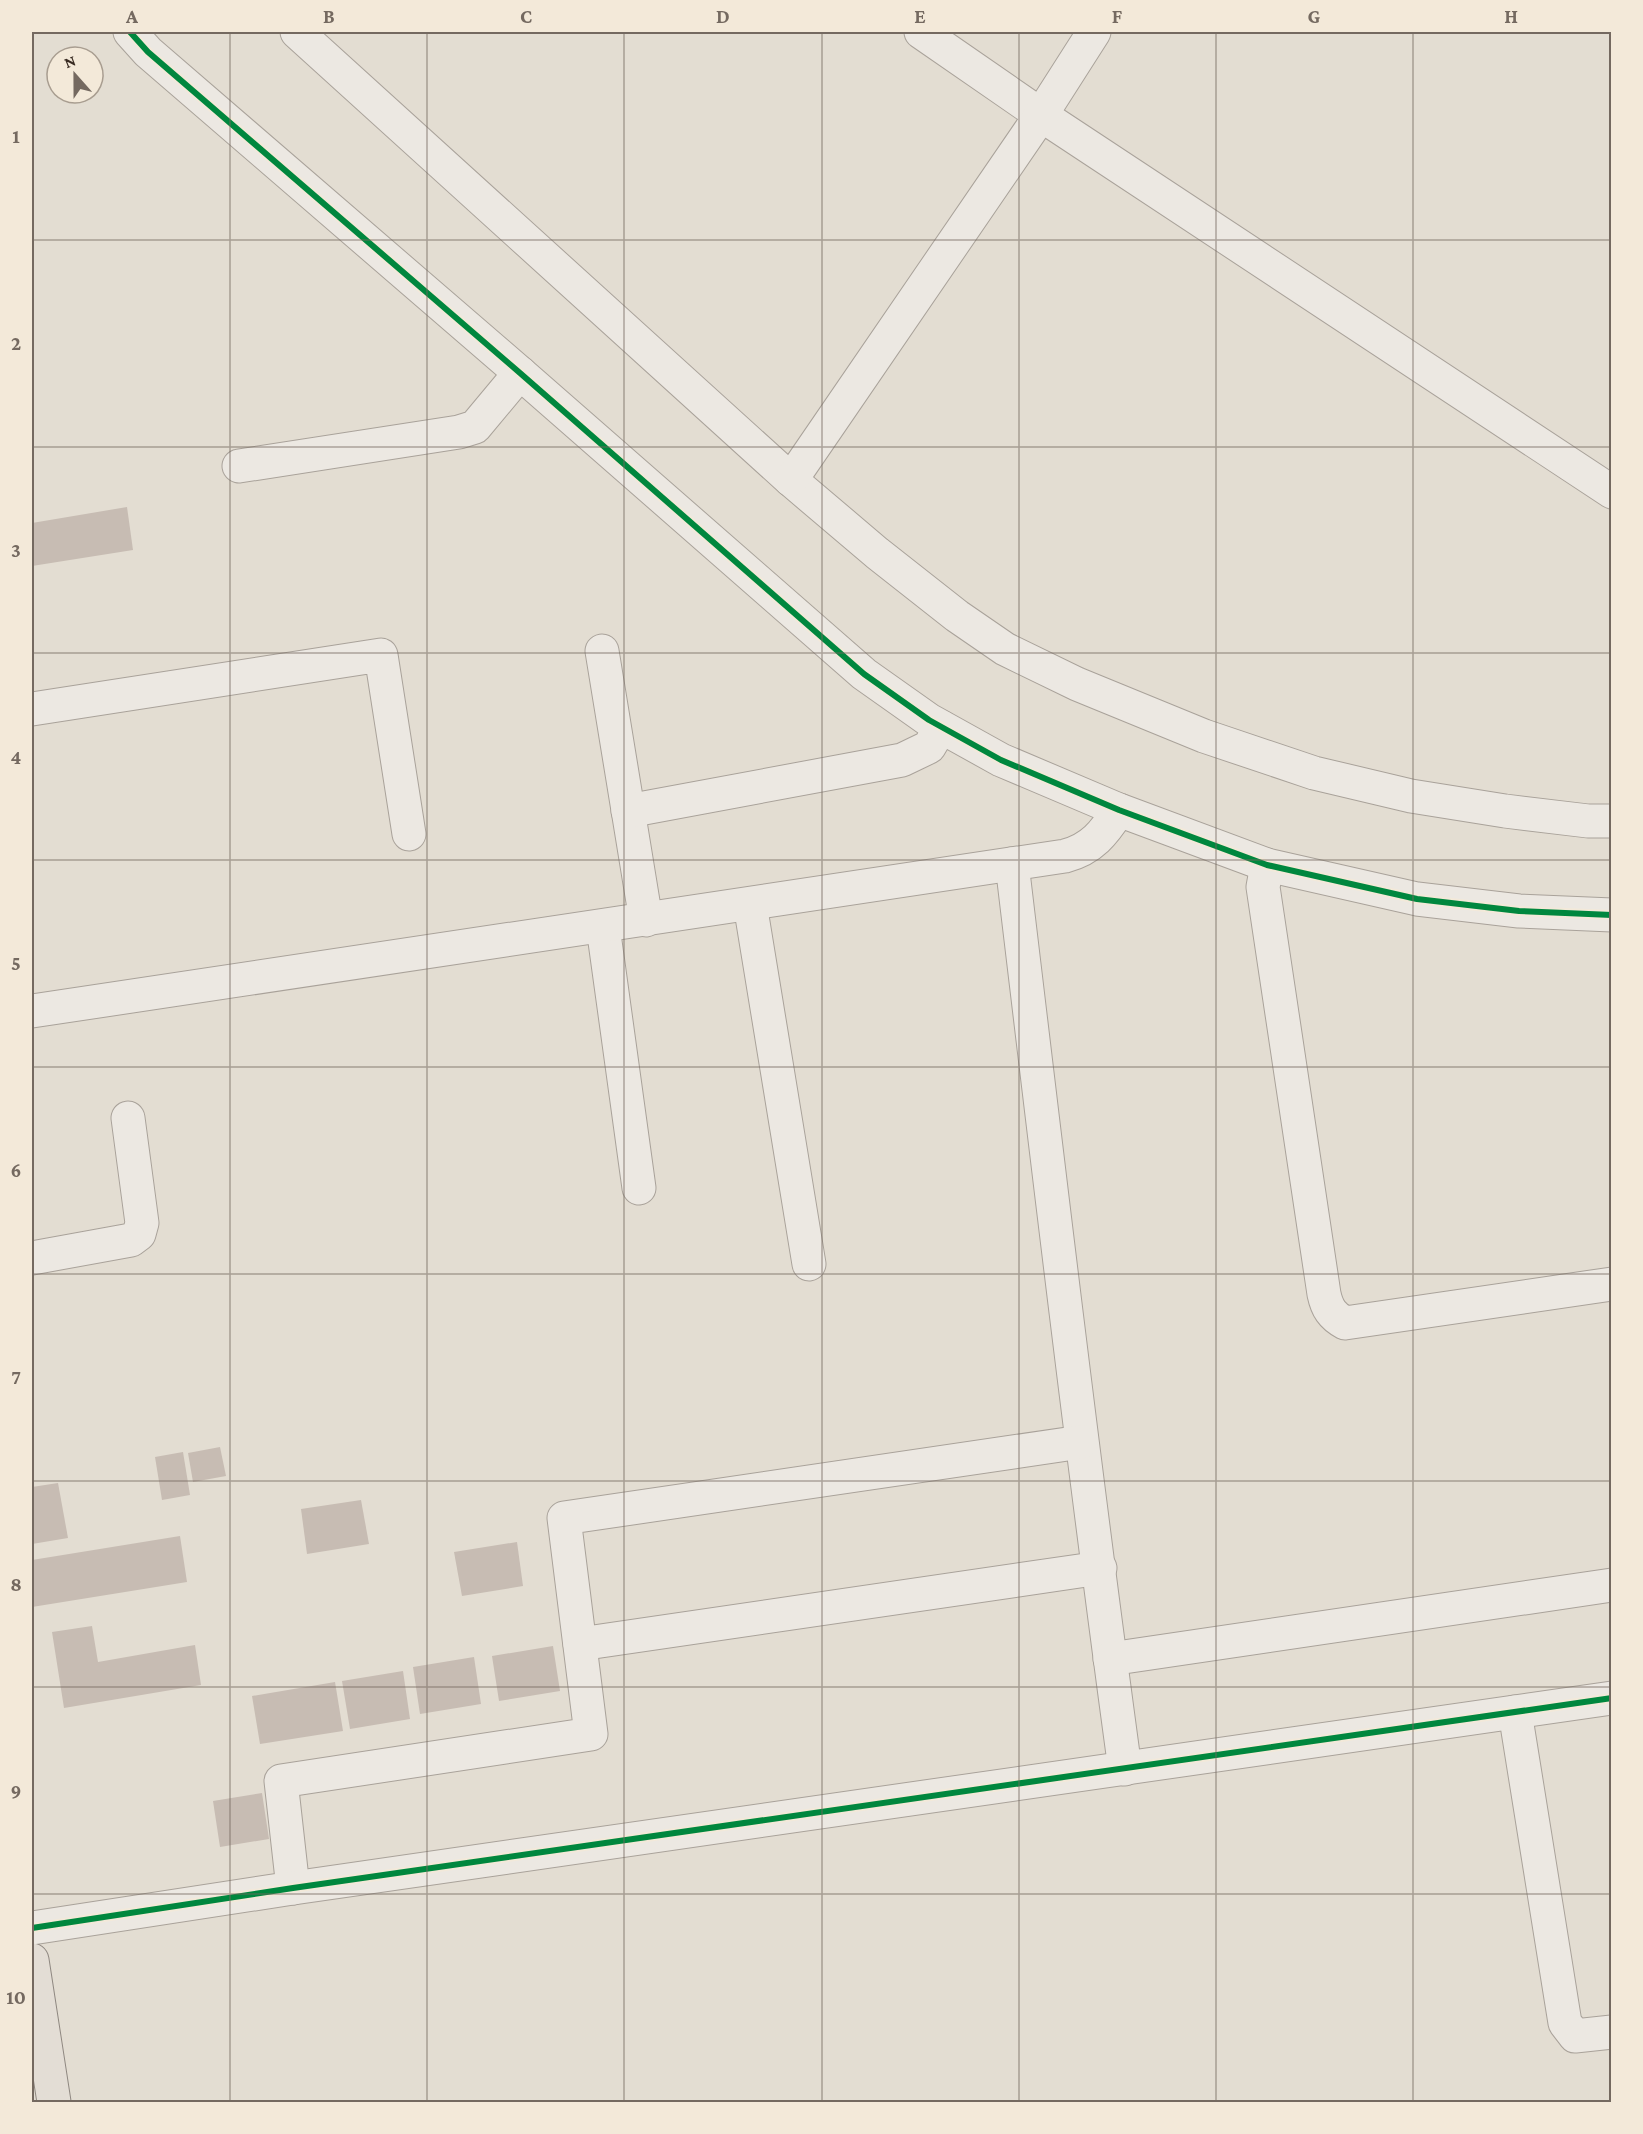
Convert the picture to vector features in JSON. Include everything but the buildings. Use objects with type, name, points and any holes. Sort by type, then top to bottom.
[{"type":"main road","points":[[32,1960],[54,2103]]},
{"type":"street","points":[[129,32],[148,52],[864,674],[941,727],[1001,760],[1119,810],[1267,865],[1417,899],[1519,911],[1611,915]]},
{"type":"street","points":[[297,32],[790,480],[957,616],[1005,649],[1077,684],[1204,736],[1314,773],[1411,796],[1515,812],[1588,821],[1611,821]]},
{"type":"street","points":[[921,32],[1041,115],[1611,492]]},
{"type":"street","points":[[790,480],[1041,115],[1094,32]]},
{"type":"street","points":[[239,466],[459,432],[475,427],[520,373]]},
{"type":"street","points":[[602,651],[646,920]]},
{"type":"street","points":[[32,709],[381,656],[409,834]]},
{"type":"street","points":[[628,811],[902,760],[929,747],[941,727]]},
{"type":"street","points":[[32,1011],[603,927],[1081,852],[1096,840],[1119,810]]},
{"type":"street","points":[[1012,864],[1081,1442],[1100,1568],[1125,1769]]},
{"type":"street","points":[[1267,865],[1263,887],[1306,1178],[1324,1294],[1327,1307],[1335,1317],[1346,1323],[1611,1284]]},
{"type":"street","points":[[750,904],[809,1264]]},
{"type":"street","points":[[603,927],[639,1188]]},
{"type":"street","points":[[32,1257],[131,1240],[139,1234],[142,1223],[128,1118]]},
{"type":"street","points":[[292,1888],[281,1781],[591,1734],[564,1518],[1081,1442]]},
{"type":"street","points":[[580,1644],[1100,1568]]},
{"type":"street","points":[[1110,1659],[1611,1585]]},
{"type":"street","points":[[32,1928],[292,1888],[1611,1698]]},
{"type":"street","points":[[1515,1712],[1565,2023],[1575,2036],[1611,2032]]},
{"type":"cycle path","points":[[130,32],[148,52],[864,674],[929,720],[1001,760],[1119,810],[1267,865],[1417,899],[1519,911],[1612,915]]},
{"type":"cycle path","points":[[32,1928],[293,1888],[1612,1698]]}]
